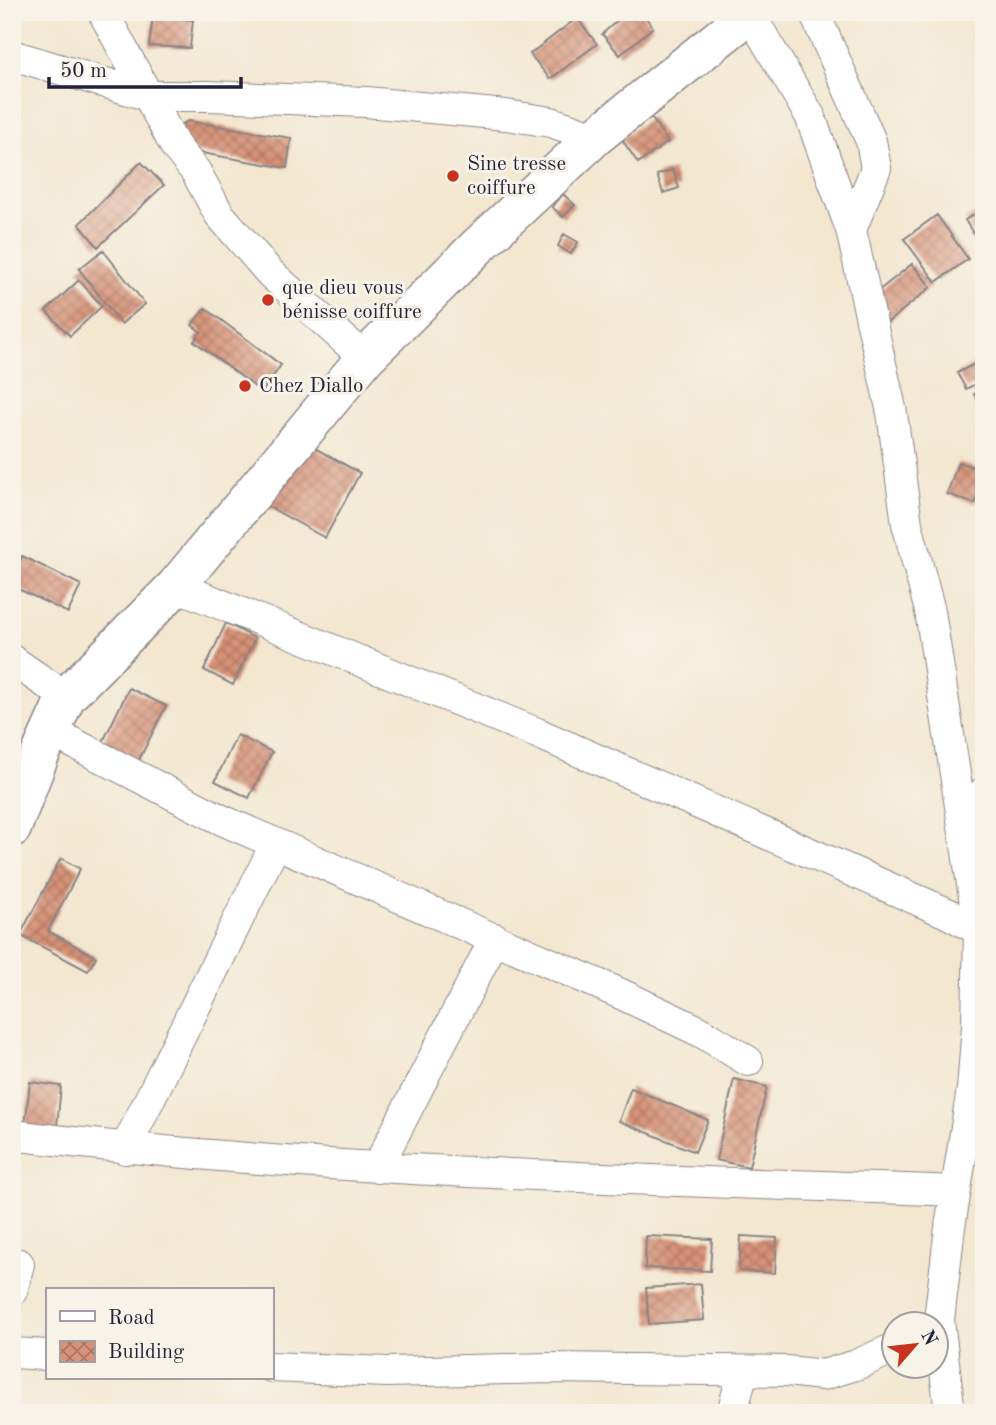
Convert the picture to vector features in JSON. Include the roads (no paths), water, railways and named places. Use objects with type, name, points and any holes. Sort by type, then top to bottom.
[{"type":"street","points":[[103,12],[175,146],[196,172],[219,214],[270,273],[365,358]]},
{"type":"street","points":[[814,12],[871,141],[876,168],[851,230]]},
{"type":"street","points":[[12,828],[66,697],[176,586],[365,358],[477,247],[595,137],[751,13],[810,116],[851,230],[892,413],[907,524],[930,611],[979,930],[978,1087],[956,1191],[939,1310]]},
{"type":"street","points":[[12,55],[149,96],[366,102],[506,115],[551,122],[595,137]]},
{"type":"street","points":[[176,586],[537,733],[947,913],[979,930]]},
{"type":"street","points":[[12,660],[66,697]]},
{"type":"street","points":[[50,732],[275,845],[495,938],[701,1032],[748,1061]]},
{"type":"street","points":[[964,837],[984,792]]},
{"type":"street","points":[[125,1149],[275,845]]},
{"type":"street","points":[[377,1168],[495,938]]},
{"type":"street","points":[[12,1135],[125,1149],[377,1168],[956,1191]]},
{"type":"street","points":[[12,1353],[46,1355]]},
{"type":"street","points":[[273,1367],[387,1372],[550,1368],[787,1371],[823,1375],[880,1354]]},
{"type":"street","points":[[732,1413],[743,1371]]},
{"type":"street","points":[[945,1380],[950,1413]]},
{"type":"place","name":"Sine tresse coiffure","points":[[453,176]]},
{"type":"place","name":"que dieu vous bénisse coiffure","points":[[268,300]]},
{"type":"place","name":"Chez Diallo","points":[[245,386]]}]
